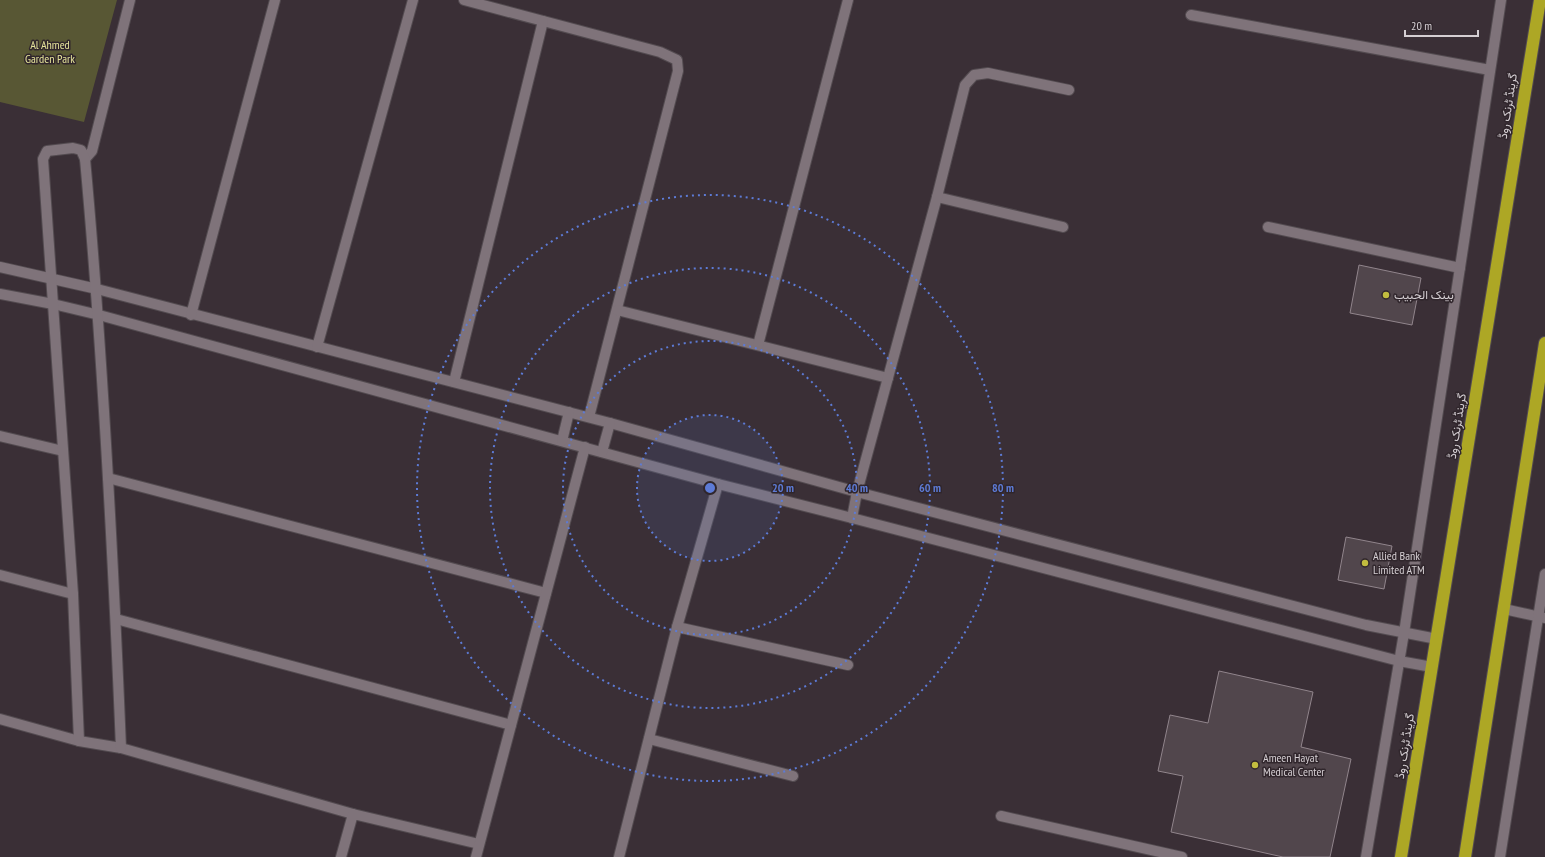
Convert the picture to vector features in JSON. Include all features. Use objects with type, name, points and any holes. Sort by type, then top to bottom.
[{"type":"highway","name":"گرینڈ ٹرنک روڈ","points":[[1401,857],[1540,0]]},
{"type":"highway","points":[[1465,857],[1545,342]]},
{"type":"street","points":[[86,159],[92,151],[130,0]]},
{"type":"street","points":[[190,315],[275,0]]},
{"type":"street","points":[[317,347],[413,0]]},
{"type":"street","points":[[464,0],[660,52],[677,60],[678,71],[589,417]]},
{"type":"street","points":[[758,345],[848,0]]},
{"type":"street","points":[[1366,857],[1404,633],[1501,0]]},
{"type":"street","points":[[1191,15],[1490,70]]},
{"type":"street","points":[[454,382],[543,21]]},
{"type":"street","points":[[852,518],[857,492],[937,197],[965,85],[974,75],[988,73],[1069,90]]},
{"type":"street","points":[[79,741],[74,594],[43,159],[47,151],[73,148],[81,150],[86,159],[97,289],[116,619],[121,748]]},
{"type":"street","points":[[937,197],[1063,227]]},
{"type":"street","points":[[1268,227],[1460,268]]},
{"type":"street","points":[[0,267],[97,289],[190,315],[589,417],[857,492],[1366,625],[1437,639]]},
{"type":"street","points":[[0,294],[53,304],[99,315],[718,484],[1399,661],[1432,667]]},
{"type":"street","points":[[617,310],[888,378]]},
{"type":"street","points":[[562,441],[569,412]]},
{"type":"street","points":[[602,452],[610,423]]},
{"type":"street","points":[[0,436],[63,452]]},
{"type":"street","points":[[476,857],[585,448]]},
{"type":"street","points":[[108,478],[546,593]]},
{"type":"street","points":[[622,856],[677,627],[718,484]]},
{"type":"street","points":[[1500,857],[1542,617],[1545,574]]},
{"type":"street","points":[[0,575],[74,594]]},
{"type":"street","points":[[1504,609],[1542,617]]},
{"type":"street","points":[[116,619],[511,725]]},
{"type":"street","points":[[677,627],[848,664]]},
{"type":"street","points":[[0,720],[79,741],[121,748],[353,814],[479,844]]},
{"type":"street","points":[[649,739],[794,776]]},
{"type":"street","points":[[341,857],[353,814]]},
{"type":"street","points":[[1001,816],[1182,857]]},
{"type":"green space","name":"Al Ahmed Garden Park","points":[[0,0],[117,0],[84,122],[0,102]]},
{"type":"building","name":"بينک الحبيب","points":[[1359,265],[1421,278],[1412,325],[1350,313]]},
{"type":"building","name":"Allied Bank Limited ATM","points":[[1346,537],[1392,546],[1384,589],[1338,580]]},
{"type":"building","name":"Ameen Hayat Medical Center","points":[[1219,671],[1313,692],[1301,747],[1351,759],[1330,857],[1283,857],[1171,832],[1183,776],[1158,771],[1170,715],[1208,723]]},
{"type":"place","name":"بينک الحبيب","points":[[1386,295]]},
{"type":"place","name":"Allied Bank Limited ATM","points":[[1365,563]]},
{"type":"place","name":"Ameen Hayat Medical Center","points":[[1255,765]]}]
